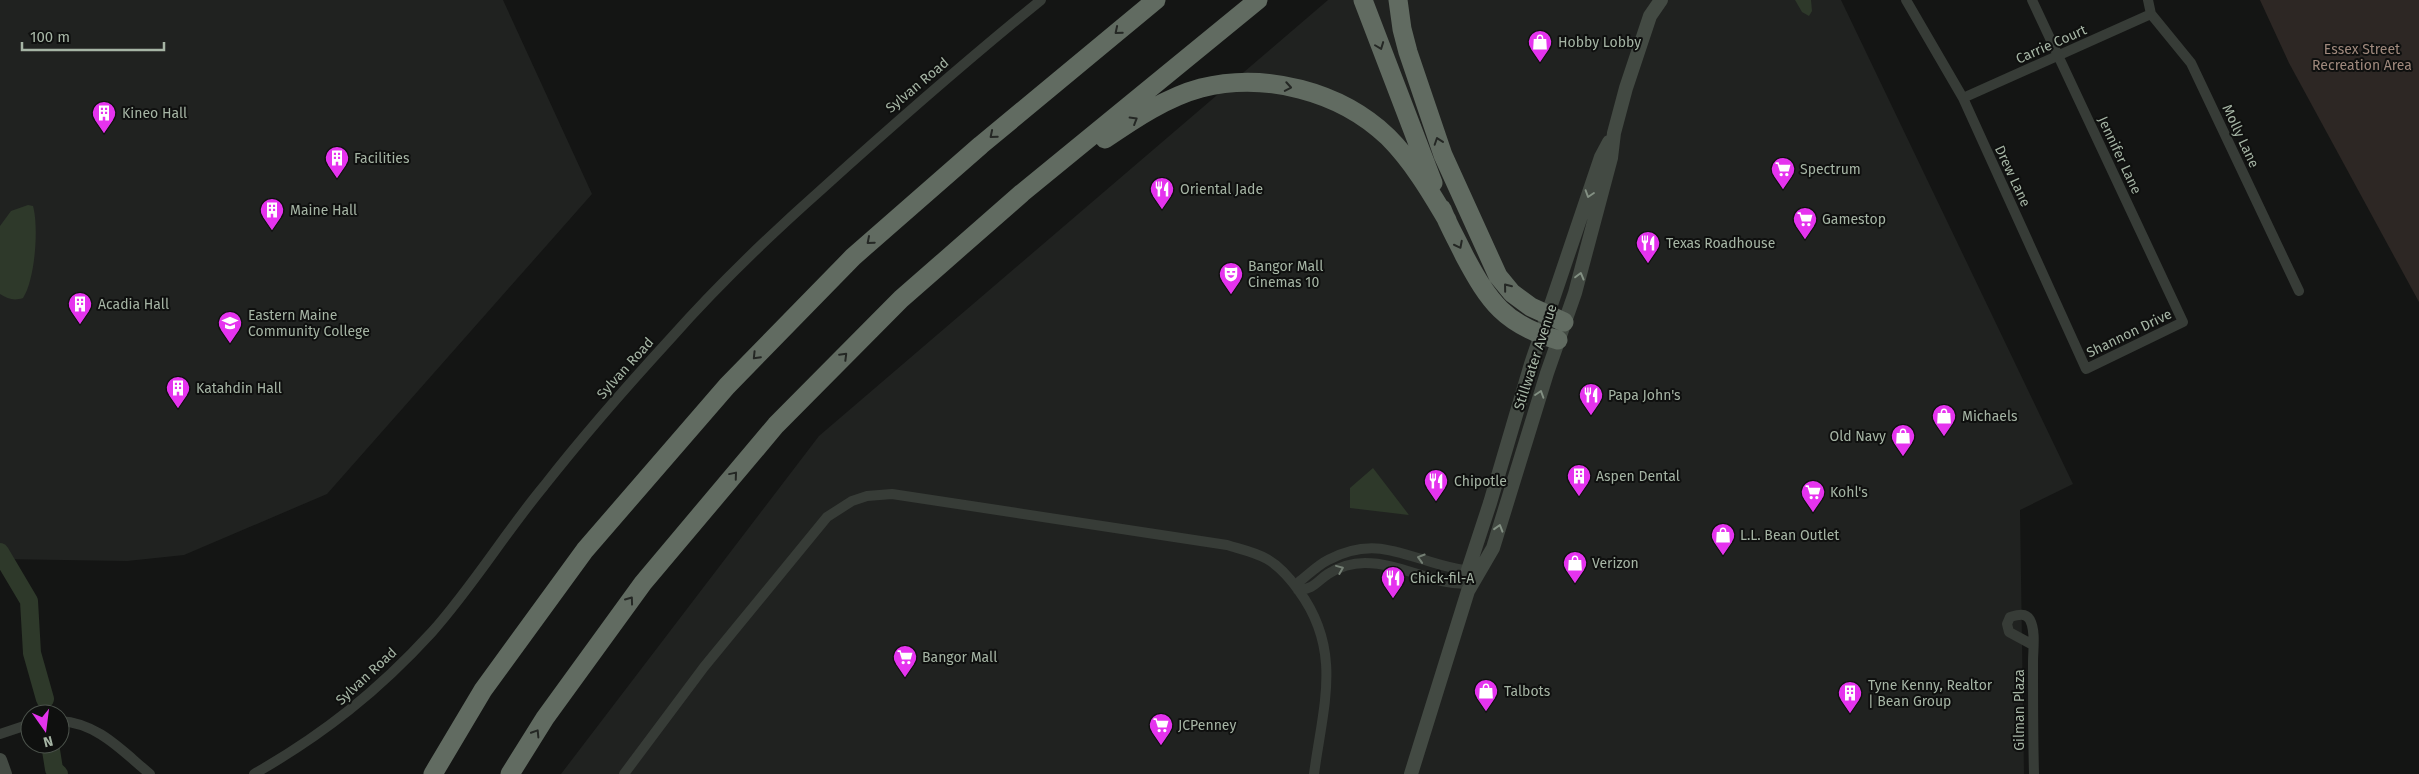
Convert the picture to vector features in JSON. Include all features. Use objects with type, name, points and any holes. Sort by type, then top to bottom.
[{"type":"highway","points":[[422,774],[585,550],[727,386],[853,257],[980,145],[1156,0]]},
{"type":"highway","points":[[510,774],[545,718],[643,583],[776,424],[901,299],[1022,193],[1258,0]]},
{"type":"highway","points":[[1363,0],[1447,220]]},
{"type":"highway","points":[[1398,0],[1408,52],[1443,155],[1498,276],[1512,293],[1531,307],[1555,318]]},
{"type":"highway","points":[[941,264],[1121,128],[1181,95],[1200,88],[1231,83],[1268,84],[1296,88],[1340,104],[1368,121],[1388,137],[1404,155],[1432,195],[1447,220],[1480,286],[1493,304],[1512,321],[1549,338]]},
{"type":"highway","points":[[432,774],[483,690]]},
{"type":"main road","name":"Stillwater Avenue","points":[[1474,571],[1488,511],[1555,318],[1560,282],[1601,157],[1614,132],[1650,16],[1650,0]]},
{"type":"main road","name":"Stillwater Avenue","points":[[1650,16],[1661,0]]},
{"type":"main road","points":[[1411,774],[1474,571]]},
{"type":"main road","points":[[0,760],[5,774]]},
{"type":"street","name":"Sylvan Road","points":[[254,774],[318,735],[349,712],[391,674],[446,614],[542,487],[601,417],[719,287],[772,233],[890,127],[1041,0]]},
{"type":"street","name":"Drew Lane","points":[[1906,0],[1963,98],[2086,369]]},
{"type":"street","name":"Jennifer Lane","points":[[2032,0],[2183,322]]},
{"type":"street","name":"Molly Lane","points":[[2148,0],[2151,14],[2191,63],[2299,291]]},
{"type":"street","name":"Carrie Court","points":[[1963,98],[2151,14]]},
{"type":"street","name":"Shannon Drive","points":[[2086,369],[2183,322]]},
{"type":"street","points":[[624,774],[704,667],[827,517],[846,504],[867,496],[892,494],[935,499],[1227,545],[1266,559],[1288,575],[1308,603],[1316,620],[1327,663],[1314,774]]},
{"type":"street","points":[[1298,590],[1300,581],[1327,560],[1354,550],[1376,548],[1394,550],[1458,569],[1474,571]]},
{"type":"street","points":[[1298,590],[1309,589],[1328,574],[1343,566],[1362,563],[1384,564],[1455,585],[1471,584]]},
{"type":"street","name":"Gilman Plaza","points":[[2033,645],[2034,774]]},
{"type":"street","points":[[70,722],[83,724],[102,733],[150,774]]},
{"type":"street","points":[[0,734],[20,727]]},
{"type":"shaded area","name":"Eastern Maine Community College","points":[[0,0],[503,0],[592,194],[327,494],[184,555],[127,561],[0,559]]},
{"type":"shaded area","points":[[1328,0],[1841,0],[2073,484],[2020,510],[2024,774],[561,774],[819,436]]},
{"type":"shaded area","points":[[1795,0],[1811,0],[1812,11],[1809,16],[1802,12]]},
{"type":"shaded area","points":[[28,205],[33,206],[36,227],[33,267],[23,298],[11,299],[0,294],[0,226],[11,211]]},
{"type":"shaded area","points":[[1373,468],[1409,515],[1350,508],[1350,488]]},
{"type":"green space","name":"Essex Street Recreation Area","points":[[2260,0],[2419,0],[2419,302],[2289,63]]},
{"type":"waterway","points":[[0,552],[29,601],[32,653],[45,699]]},
{"type":"waterway","points":[[52,754],[54,769],[59,774]]},
{"type":"place","name":"Hobby Lobby","points":[[1540,63]]},
{"type":"place","name":"Kineo Hall","points":[[104,134]]},
{"type":"place","name":"Facilities","points":[[337,179]]},
{"type":"place","name":"Spectrum","points":[[1783,190]]},
{"type":"place","name":"Oriental Jade","points":[[1162,210]]},
{"type":"place","name":"Maine Hall","points":[[272,231]]},
{"type":"place","name":"Gamestop","points":[[1805,240]]},
{"type":"place","name":"Texas Roadhouse","points":[[1648,264]]},
{"type":"place","name":"Bangor Mall Cinemas 10","points":[[1231,295]]},
{"type":"place","name":"Acadia Hall","points":[[80,325]]},
{"type":"place","name":"Eastern Maine Community College","points":[[230,344]]},
{"type":"place","name":"Katahdin Hall","points":[[178,409]]},
{"type":"place","name":"Papa John's","points":[[1591,416]]},
{"type":"place","name":"Michaels","points":[[1944,437]]},
{"type":"place","name":"Old Navy","points":[[1903,457]]},
{"type":"place","name":"Aspen Dental","points":[[1579,497]]},
{"type":"place","name":"Chipotle","points":[[1436,502]]},
{"type":"place","name":"Kohl's","points":[[1813,513]]},
{"type":"place","name":"L.L. Bean Outlet","points":[[1723,556]]},
{"type":"place","name":"Verizon","points":[[1575,584]]},
{"type":"place","name":"Chick-fil-A","points":[[1393,599]]},
{"type":"place","name":"Bangor Mall","points":[[905,678]]},
{"type":"place","name":"Talbots","points":[[1486,712]]},
{"type":"place","name":"Tyne Kenny, Realtor | Bean Group","points":[[1850,714]]},
{"type":"place","name":"JCPenney","points":[[1161,746]]}]
